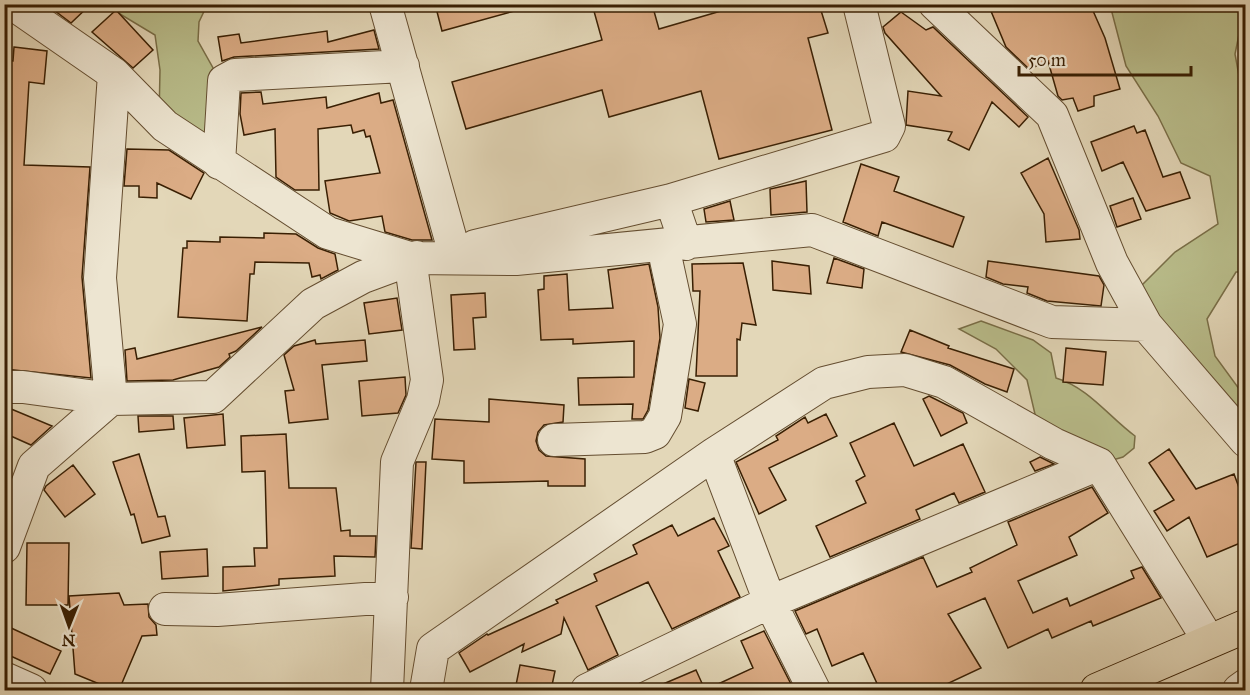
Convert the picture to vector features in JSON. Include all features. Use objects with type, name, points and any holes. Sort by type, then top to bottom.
[{"type":"main road","points":[[1097,690],[1245,626]]},
{"type":"street","points":[[13,4],[114,74],[165,126],[328,233],[410,258],[516,259],[812,230],[1052,321],[1146,326]]},
{"type":"street","points":[[385,4],[454,251]]},
{"type":"street","points":[[4,387],[23,387],[111,399],[213,397],[313,304],[363,278],[410,258],[454,251],[671,200],[884,136],[889,126],[859,4]]},
{"type":"street","points":[[934,4],[1052,116],[1112,263],[1146,326],[1245,441]]},
{"type":"street","points":[[219,163],[224,81],[229,78],[235,75],[403,66]]},
{"type":"street","points":[[111,399],[100,278],[114,74]]},
{"type":"street","points":[[554,440],[645,437],[655,433],[664,416],[680,324],[671,200]]},
{"type":"street","points":[[387,690],[397,462],[423,400],[427,380],[410,258]]},
{"type":"street","points":[[426,690],[433,649],[714,454],[824,383],[868,372],[905,370],[944,382],[1054,444],[1099,464],[1209,641]]},
{"type":"street","points":[[4,547],[34,466],[111,399]]},
{"type":"street","points":[[714,454],[770,602],[814,690]]},
{"type":"street","points":[[587,690],[770,602],[1099,464]]},
{"type":"street","points":[[165,609],[217,610],[392,597]]},
{"type":"street","points":[[4,678],[31,690]]},
{"type":"street","points":[[1239,690],[1245,685]]},
{"type":"green space","points":[[105,5],[207,5],[199,22],[198,41],[217,75],[219,163],[159,119],[160,70],[155,35]]},
{"type":"green space","points":[[1110,5],[1245,5],[1235,54],[1245,109],[1245,272],[1236,272],[1207,319],[1215,356],[1245,397],[1245,426],[1130,297],[1175,252],[1218,224],[1210,176],[1181,163],[1158,116],[1126,66]]},
{"type":"green space","points":[[981,321],[1033,340],[1051,353],[1056,378],[1088,395],[1135,436],[1134,448],[1123,457],[1099,464],[1038,427],[1027,380],[996,349],[959,329]]},
{"type":"building","points":[[46,4],[91,4],[71,23]]},
{"type":"building","points":[[435,4],[517,4],[518,10],[442,31]]},
{"type":"building","points":[[592,4],[652,4],[659,29],[745,4],[819,4],[828,33],[808,38],[832,130],[719,159],[701,91],[609,117],[602,90],[466,129],[452,82],[602,40]]},
{"type":"building","points":[[988,4],[1090,4],[1105,38],[1120,89],[1094,96],[1094,106],[1078,111],[1073,98],[1062,100],[1058,96],[1048,61],[1029,69],[1006,47]]},
{"type":"building","points":[[116,10],[153,50],[133,68],[92,32]]},
{"type":"building","points":[[901,12],[926,30],[933,27],[1028,117],[1019,127],[992,102],[969,150],[948,140],[952,132],[906,125],[908,91],[941,96],[885,33],[883,27]]},
{"type":"building","points":[[374,30],[379,49],[234,57],[222,61],[218,37],[239,34],[241,43],[327,31],[328,42]]},
{"type":"building","points":[[14,47],[47,51],[44,84],[29,82],[24,165],[90,167],[82,277],[91,378],[4,369],[4,343],[11,343],[10,288],[4,288],[4,60],[13,61]]},
{"type":"building","points":[[261,92],[263,104],[326,97],[327,108],[379,93],[381,103],[393,100],[432,240],[412,240],[385,232],[382,216],[349,221],[330,213],[325,181],[380,173],[370,136],[366,137],[364,130],[353,133],[351,125],[318,129],[319,190],[295,190],[276,177],[275,129],[244,135],[240,114],[241,93]]},
{"type":"building","points":[[1134,126],[1137,133],[1145,130],[1163,177],[1180,172],[1190,198],[1146,211],[1123,162],[1102,171],[1091,142]]},
{"type":"building","points":[[127,149],[169,150],[204,173],[191,199],[157,183],[157,198],[139,197],[139,186],[124,186]]},
{"type":"building","points":[[1048,158],[1079,230],[1080,239],[1046,242],[1044,214],[1021,173]]},
{"type":"building","points":[[861,164],[899,177],[894,191],[964,217],[953,247],[882,222],[878,236],[843,222]]},
{"type":"building","points":[[806,181],[807,212],[771,215],[770,189]]},
{"type":"building","points":[[1133,198],[1141,219],[1117,227],[1110,206]]},
{"type":"building","points":[[730,201],[734,220],[706,222],[704,209]]},
{"type":"building","points":[[264,233],[296,234],[318,248],[335,254],[338,270],[321,279],[320,275],[312,277],[309,263],[255,262],[254,274],[250,274],[247,321],[178,317],[183,248],[187,248],[187,241],[220,242],[220,237],[264,238]]},
{"type":"building","points":[[834,258],[864,269],[862,288],[827,283]]},
{"type":"building","points":[[772,261],[809,266],[811,294],[773,290]]},
{"type":"building","points":[[988,261],[1099,276],[1104,285],[1101,306],[1047,301],[1027,293],[1028,287],[1003,284],[986,277]]},
{"type":"building","points":[[743,263],[756,325],[742,323],[740,340],[737,339],[737,376],[696,376],[700,291],[693,291],[692,264]]},
{"type":"building","points":[[649,264],[658,307],[660,338],[648,410],[643,419],[632,419],[633,404],[579,405],[578,378],[634,377],[634,341],[573,344],[573,339],[541,340],[538,290],[544,289],[544,276],[567,274],[569,310],[613,308],[608,270]]},
{"type":"building","points":[[485,293],[486,317],[473,318],[475,349],[454,350],[451,295]]},
{"type":"building","points":[[397,298],[402,330],[369,334],[364,303]]},
{"type":"building","points":[[262,327],[236,351],[229,354],[230,357],[219,367],[173,380],[127,381],[125,350],[135,348],[137,359]]},
{"type":"building","points":[[910,330],[949,346],[948,348],[1014,369],[1007,392],[985,384],[950,365],[901,352]]},
{"type":"building","points":[[315,340],[316,344],[365,340],[367,361],[322,365],[328,419],[289,423],[285,391],[294,390],[284,355],[294,346]]},
{"type":"building","points":[[1066,348],[1106,352],[1103,385],[1063,382]]},
{"type":"building","points":[[405,377],[406,395],[398,413],[362,416],[359,381]]},
{"type":"building","points":[[689,379],[705,383],[698,411],[685,408]]},
{"type":"building","points":[[929,396],[963,413],[967,423],[941,436],[923,399]]},
{"type":"building","points":[[489,399],[564,405],[563,422],[544,425],[538,432],[536,441],[539,450],[546,456],[585,459],[585,486],[548,486],[548,481],[464,483],[464,461],[432,459],[435,419],[489,422]]},
{"type":"building","points":[[4,406],[52,426],[31,445],[4,433]]},
{"type":"building","points":[[223,414],[225,445],[187,448],[184,418]]},
{"type":"building","points":[[826,414],[837,436],[769,468],[786,500],[759,514],[736,462],[778,440],[776,436],[805,417],[808,423]]},
{"type":"building","points":[[138,416],[173,416],[174,429],[139,432]]},
{"type":"building","points":[[894,423],[914,466],[963,444],[985,492],[959,503],[954,493],[916,510],[920,519],[830,557],[816,526],[866,503],[856,481],[865,476],[850,443]]},
{"type":"building","points":[[286,434],[289,488],[336,488],[341,531],[350,530],[350,536],[376,536],[375,557],[334,556],[335,576],[279,579],[279,585],[223,591],[223,567],[255,566],[254,548],[267,548],[265,471],[242,472],[241,436]]},
{"type":"building","points":[[1169,449],[1196,489],[1234,474],[1245,504],[1245,541],[1207,557],[1189,517],[1167,531],[1154,511],[1174,500],[1149,463]]},
{"type":"building","points":[[139,454],[158,517],[165,516],[170,536],[142,543],[134,514],[131,515],[113,462]]},
{"type":"building","points":[[1040,457],[1054,464],[1035,471],[1030,462]]},
{"type":"building","points":[[416,462],[426,462],[422,549],[411,548]]},
{"type":"building","points":[[73,465],[95,494],[65,517],[44,490]]},
{"type":"building","points":[[1092,487],[1108,513],[1069,537],[1077,555],[1018,581],[1033,613],[1067,598],[1070,606],[1134,578],[1131,571],[1142,567],[1161,598],[1093,626],[1091,621],[1052,638],[1048,629],[1008,648],[985,598],[948,614],[981,668],[934,690],[880,690],[863,653],[832,666],[817,629],[806,634],[795,611],[923,557],[937,587],[972,572],[970,568],[1017,545],[1008,522]]},
{"type":"building","points":[[714,518],[729,546],[718,551],[740,597],[672,629],[648,582],[596,606],[618,655],[588,670],[564,618],[561,634],[522,652],[524,644],[470,672],[459,653],[487,634],[558,603],[556,600],[597,581],[594,574],[637,554],[633,545],[672,525],[678,536]]},
{"type":"building","points":[[27,543],[69,543],[68,605],[26,605]]},
{"type":"building","points":[[207,549],[208,576],[162,579],[160,552]]},
{"type":"building","points":[[119,593],[124,605],[148,604],[149,617],[156,625],[157,635],[142,636],[119,690],[114,690],[75,674],[69,596]]},
{"type":"building","points":[[9,627],[61,651],[50,674],[4,653],[4,637]]},
{"type":"building","points":[[764,631],[794,690],[705,690],[753,668],[741,641]]},
{"type":"building","points":[[520,665],[555,671],[551,690],[515,690]]},
{"type":"building","points":[[696,670],[705,690],[649,690]]}]
